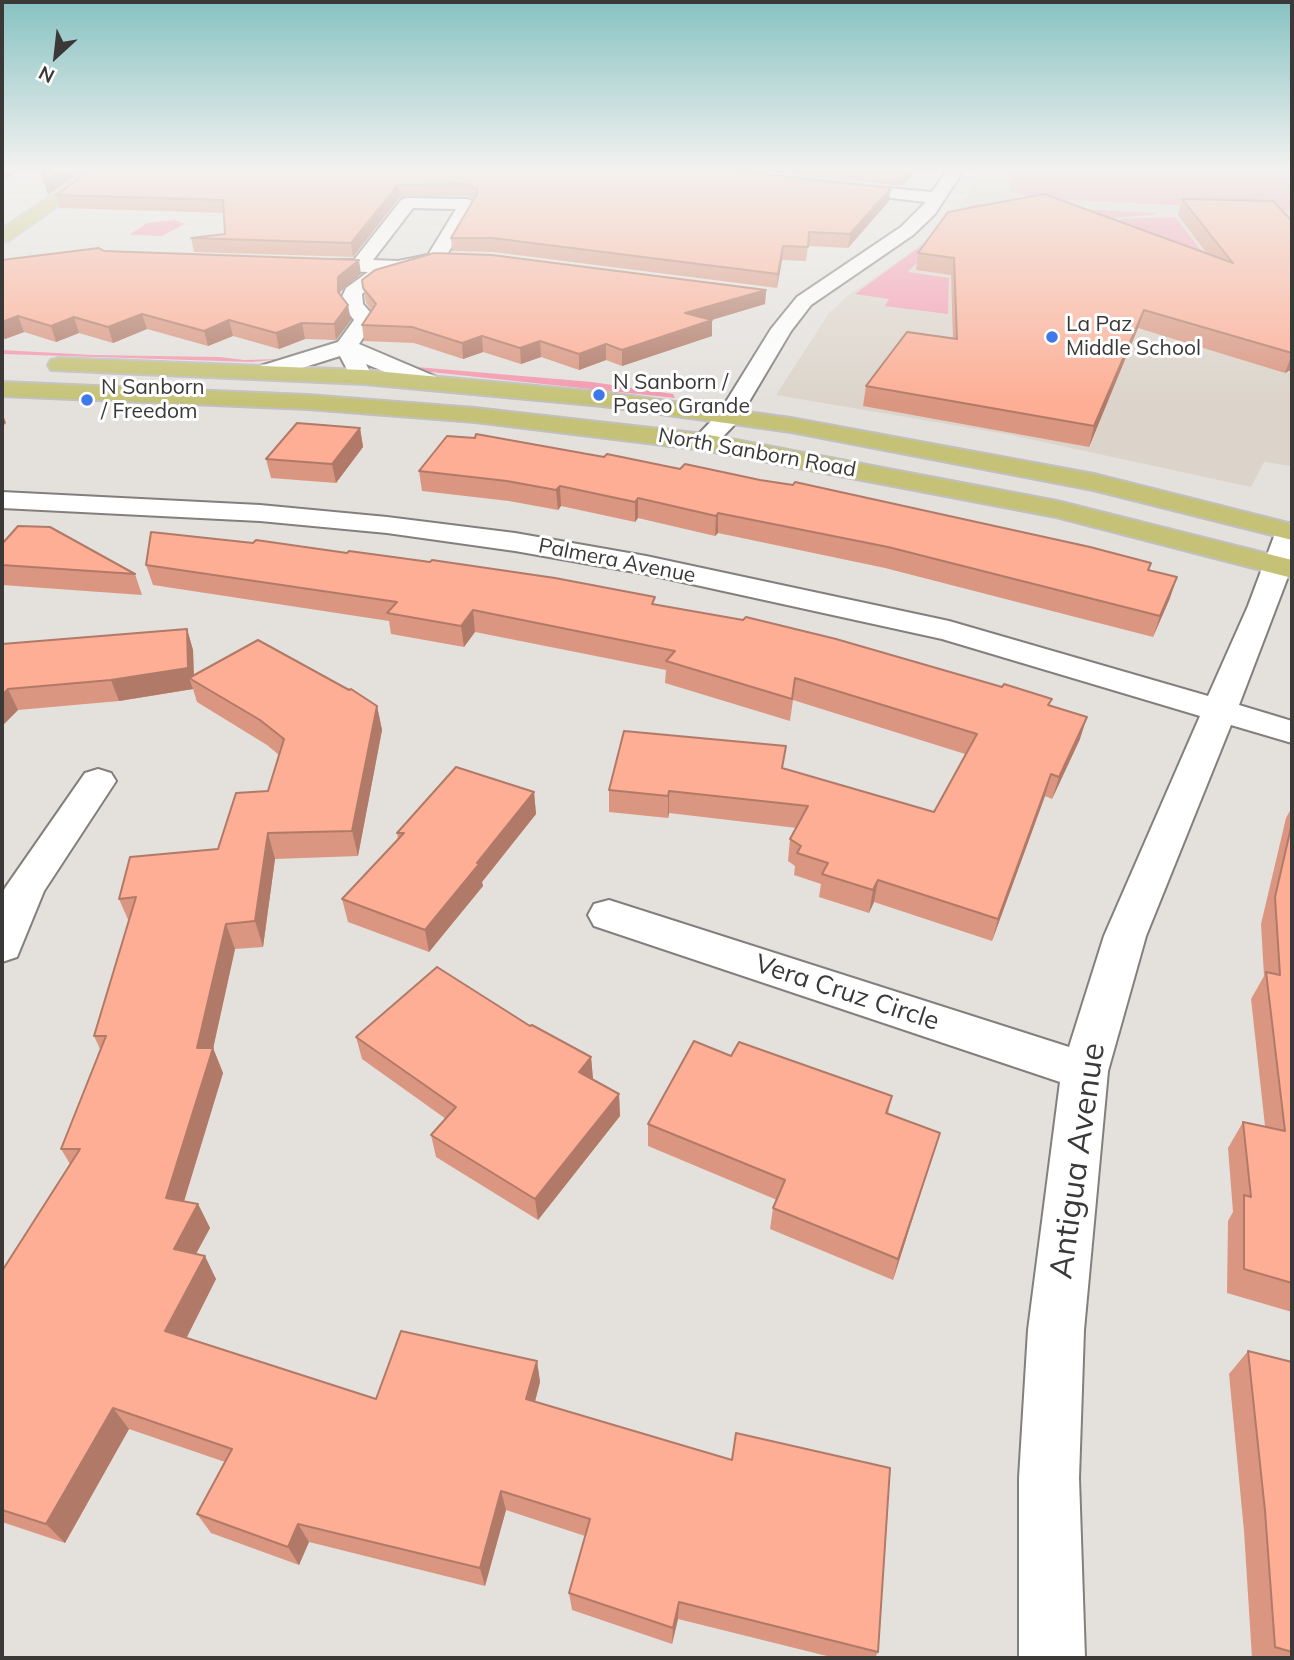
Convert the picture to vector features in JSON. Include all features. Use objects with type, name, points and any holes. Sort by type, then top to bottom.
[{"type":"main road","name":"North Sanborn Road","points":[[42,365],[364,377],[602,399],[728,417],[875,439],[1094,482],[1288,549]]},
{"type":"main road","name":"North Sanborn Road","points":[[2,390],[308,402],[475,415],[704,442],[1057,509],[1288,549]]},
{"type":"street","points":[[359,265],[372,248]]},
{"type":"street","points":[[265,372],[346,347],[365,319],[354,306],[351,299],[353,292],[369,278],[398,267],[445,259],[449,248]]},
{"type":"street","points":[[704,442],[728,417],[782,329],[804,301],[884,248]]},
{"type":"street","points":[[289,263],[398,267]]},
{"type":"street","points":[[782,298],[804,301]]},
{"type":"street","points":[[346,347],[364,377]]},
{"type":"street","points":[[346,347],[430,383]]},
{"type":"street","name":"Palmera Avenue","points":[[2,500],[260,513],[387,525],[514,542],[646,565],[949,631],[1292,732]]},
{"type":"street","name":"Antigua Avenue","points":[[1052,1658],[1049,1478],[1056,1330],[1085,1071],[1105,994],[1125,936],[1288,549]]},
{"type":"street","points":[[2,946],[25,888],[98,781]]},
{"type":"street","name":"Vera Cruz Circle","points":[[609,915],[1085,1071]]},
{"type":"shaded area","name":"La Paz Middle School","points":[[915,248],[1292,248],[1292,466],[1264,462],[1251,487],[1006,434],[776,395],[829,313],[851,293]]},
{"type":"shaded area","points":[[918,248],[936,248],[928,250],[908,272],[949,278],[948,314],[885,306],[889,299],[855,294]]},
{"type":"shaded area","points":[[1174,248],[1200,248],[1207,258]]},
{"type":"shaded area","points":[[2,350],[244,360],[283,359],[252,362],[2,354]]},
{"type":"shaded area","points":[[405,366],[592,382],[673,394],[675,398],[421,371]]},
{"type":"building","points":[[100,248],[104,251],[359,260],[338,277],[338,292],[348,305],[334,324],[302,323],[276,333],[229,320],[204,331],[142,314],[108,327],[74,317],[51,326],[18,316],[2,322],[2,260]]},
{"type":"building","points":[[575,248],[783,248],[778,274]]},
{"type":"building","points":[[921,248],[1193,248],[1233,263],[1221,248],[1292,248],[1292,353],[1144,310],[1094,426],[866,386],[907,332],[957,339],[954,258],[918,253]]},
{"type":"building","points":[[434,253],[492,255],[766,290],[685,313],[712,320],[622,350],[606,344],[579,354],[540,341],[520,348],[482,336],[462,343],[412,327],[362,325],[376,304],[363,288],[362,280],[375,270]]},
{"type":"building","points":[[297,423],[360,428],[332,464],[266,459]]},
{"type":"building","points":[[476,434],[604,457],[607,454],[680,469],[685,464],[760,480],[793,485],[795,482],[1090,547],[1151,563],[1148,570],[1177,577],[1160,616],[888,547],[718,513],[716,516],[638,498],[635,502],[560,486],[556,490],[507,481],[419,471],[447,436],[475,438]]},
{"type":"building","points":[[18,526],[50,527],[135,574],[2,565],[2,544]]},
{"type":"building","points":[[151,532],[253,543],[256,540],[347,553],[349,551],[430,562],[432,560],[555,578],[655,597],[652,604],[743,620],[746,617],[836,639],[1002,687],[1004,684],[1052,699],[1048,705],[1087,717],[1059,777],[1051,774],[998,919],[878,880],[873,890],[822,874],[828,863],[797,853],[801,846],[790,839],[808,806],[669,791],[668,796],[609,790],[624,731],[786,746],[782,768],[934,812],[977,734],[795,678],[792,699],[666,661],[675,651],[473,610],[461,626],[387,613],[397,602],[146,565]]},
{"type":"building","points":[[187,629],[188,668],[111,680],[8,689],[2,695],[2,644]]},
{"type":"building","points":[[258,640],[351,689],[377,706],[352,831],[268,833],[255,921],[226,924],[197,1048],[213,1048],[166,1198],[198,1204],[174,1249],[205,1256],[165,1331],[376,1399],[401,1331],[537,1361],[526,1399],[732,1460],[736,1433],[890,1468],[878,1652],[679,1602],[673,1628],[569,1593],[590,1519],[501,1491],[480,1568],[298,1524],[288,1547],[197,1514],[232,1449],[113,1408],[46,1524],[2,1510],[2,1271],[80,1149],[61,1149],[106,1036],[94,1036],[136,897],[119,899],[130,857],[218,849],[236,793],[268,791],[284,739],[260,720],[189,678]]},
{"type":"building","points":[[456,767],[534,792],[425,930],[342,899],[404,833],[397,833]]},
{"type":"building","points":[[1292,823],[1292,1283],[1244,1269],[1244,1195],[1251,1197],[1243,1122],[1285,1131],[1266,972],[1280,975],[1275,897]]},
{"type":"building","points":[[437,967],[530,1026],[591,1057],[579,1072],[619,1094],[535,1199],[431,1135],[456,1107],[356,1037]]},
{"type":"building","points":[[694,1041],[731,1056],[739,1042],[892,1096],[886,1113],[940,1133],[898,1259],[773,1208],[785,1180],[648,1124]]},
{"type":"building","points":[[1248,1351],[1292,1362],[1292,1652],[1275,1647],[1265,1511]]},
{"type":"place","name":"La Paz Middle School","points":[[1052,337]]},
{"type":"place","name":"N Sanborn / Paseo Grande","points":[[599,395]]},
{"type":"place","name":"N Sanborn / Freedom","points":[[87,400]]}]
